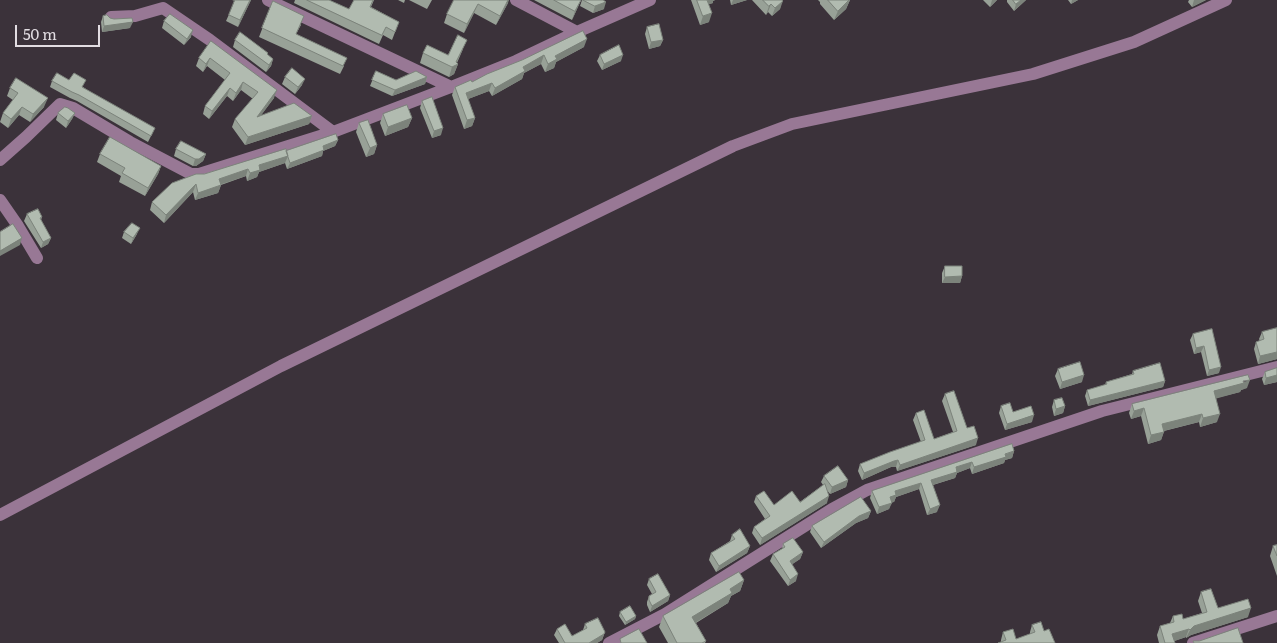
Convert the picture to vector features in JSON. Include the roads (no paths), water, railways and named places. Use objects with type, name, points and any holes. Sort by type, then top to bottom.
[{"type":"street","points":[[268,0],[451,87]]},
{"type":"street","points":[[516,0],[577,32]]},
{"type":"street","points":[[0,160],[60,104],[73,108],[130,142],[194,175],[333,132],[451,87],[516,61],[650,0]]},
{"type":"street","points":[[0,515],[281,366],[732,146],[792,124],[1033,74],[1134,42],[1226,0]]},
{"type":"street","points":[[111,18],[135,16],[163,8],[210,40],[333,132]]},
{"type":"street","points":[[0,200],[37,258]]},
{"type":"street","points":[[609,643],[665,614],[832,509],[867,490],[1102,411],[1277,367]]},
{"type":"street","points":[[1193,643],[1277,616]]}]
